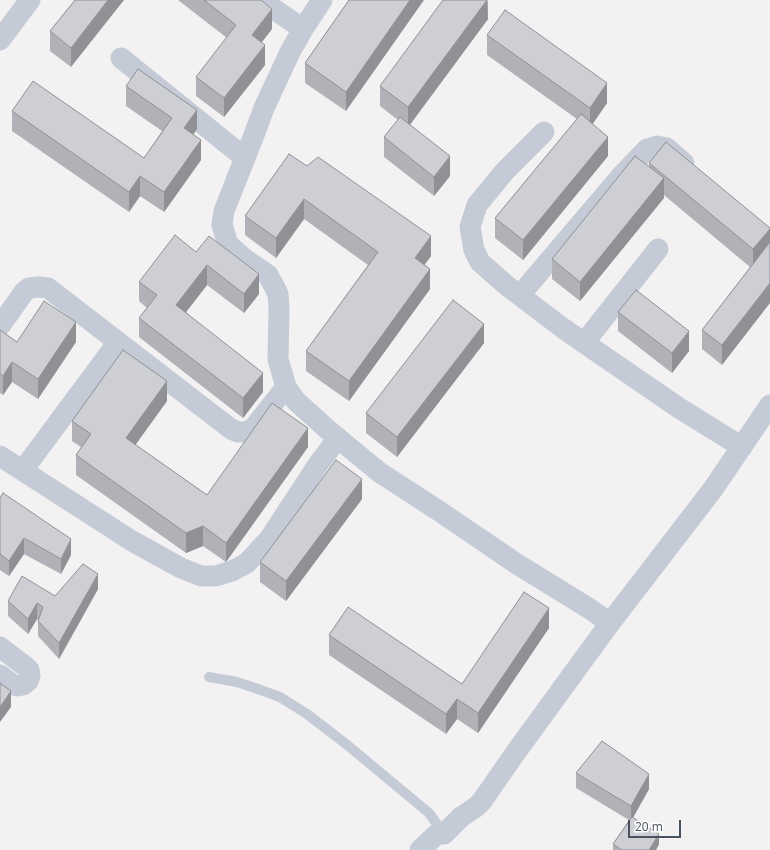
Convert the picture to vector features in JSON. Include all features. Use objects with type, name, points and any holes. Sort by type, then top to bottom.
[{"type":"street","points":[[0,40],[30,0]]},
{"type":"street","points":[[261,0],[303,28]]},
{"type":"street","points":[[322,0],[303,28],[290,52],[264,108],[224,211],[222,225],[228,244],[246,260],[268,275],[278,294],[278,359],[286,387],[296,401],[379,472],[517,564],[610,623]]},
{"type":"street","points":[[121,58],[245,158]]},
{"type":"street","points":[[544,132],[505,171],[477,205],[470,227],[474,250],[480,262],[564,329],[679,408],[742,447]]},
{"type":"street","points":[[520,295],[622,174],[647,149],[658,146],[667,148],[695,173]]},
{"type":"street","points":[[584,343],[658,249]]},
{"type":"street","points":[[0,326],[24,292],[29,288],[48,288],[231,429],[238,432],[252,430],[286,387]]},
{"type":"street","points":[[23,470],[118,342]]},
{"type":"street","points":[[420,850],[437,834],[444,834],[461,817],[482,801],[610,623],[713,489],[770,406]]},
{"type":"street","points":[[0,456],[132,541],[181,568],[201,576],[216,576],[232,572],[247,563],[270,538],[317,466],[338,438]]},
{"type":"street","points":[[0,647],[25,666],[29,670],[30,676],[28,681],[23,685],[17,686],[0,675]]},
{"type":"lane","points":[[209,677],[237,682],[280,697],[307,714],[346,744],[429,813],[444,834]]},
{"type":"building","points":[[75,0],[108,0],[71,48],[50,31]]},
{"type":"building","points":[[204,0],[261,0],[272,9],[252,35],[265,45],[224,98],[196,77],[236,25]]},
{"type":"building","points":[[349,0],[410,0],[346,92],[305,63]]},
{"type":"building","points":[[443,0],[487,0],[408,107],[380,86]]},
{"type":"building","points":[[505,10],[607,83],[590,108],[487,35]]},
{"type":"building","points":[[138,69],[197,110],[184,128],[201,140],[164,192],[140,176],[129,192],[12,111],[33,81],[144,158],[172,118],[126,86]]},
{"type":"building","points":[[581,114],[608,137],[523,240],[495,218]]},
{"type":"building","points":[[400,117],[450,156],[434,177],[384,137]]},
{"type":"building","points":[[666,142],[770,228],[753,249],[649,163]]},
{"type":"building","points":[[289,154],[307,166],[318,157],[431,236],[415,258],[430,269],[349,381],[306,351],[378,252],[304,199],[276,238],[245,216]]},
{"type":"building","points":[[635,156],[664,178],[580,282],[552,259]]},
{"type":"building","points":[[175,235],[196,252],[209,236],[259,274],[244,294],[207,265],[176,305],[263,373],[243,398],[139,318],[157,295],[139,282]]},
{"type":"building","points":[[770,242],[770,283],[722,345],[702,330]]},
{"type":"building","points":[[636,290],[689,331],[672,353],[618,312]]},
{"type":"building","points":[[453,300],[484,324],[397,437],[366,413]]},
{"type":"building","points":[[44,301],[76,322],[38,379],[12,362],[3,376],[0,374],[0,330],[17,342]]},
{"type":"building","points":[[123,350],[167,381],[126,438],[207,495],[272,403],[308,428],[226,543],[203,526],[186,533],[76,455],[91,434],[72,421]]},
{"type":"building","points":[[336,460],[362,479],[286,581],[260,562]]},
{"type":"building","points":[[3,493],[71,539],[61,559],[24,538],[9,561],[0,554],[0,498]]},
{"type":"building","points":[[83,564],[98,574],[59,643],[38,621],[43,607],[37,603],[28,619],[8,601],[22,576],[55,596]]},
{"type":"building","points":[[524,592],[549,608],[478,713],[457,699],[446,714],[329,635],[348,607],[462,684]]},
{"type":"building","points":[[0,683],[11,691],[0,707]]},
{"type":"building","points":[[602,741],[649,774],[631,806],[576,773]]},
{"type":"building","points":[[632,817],[659,834],[649,850],[622,850],[613,844]]}]
